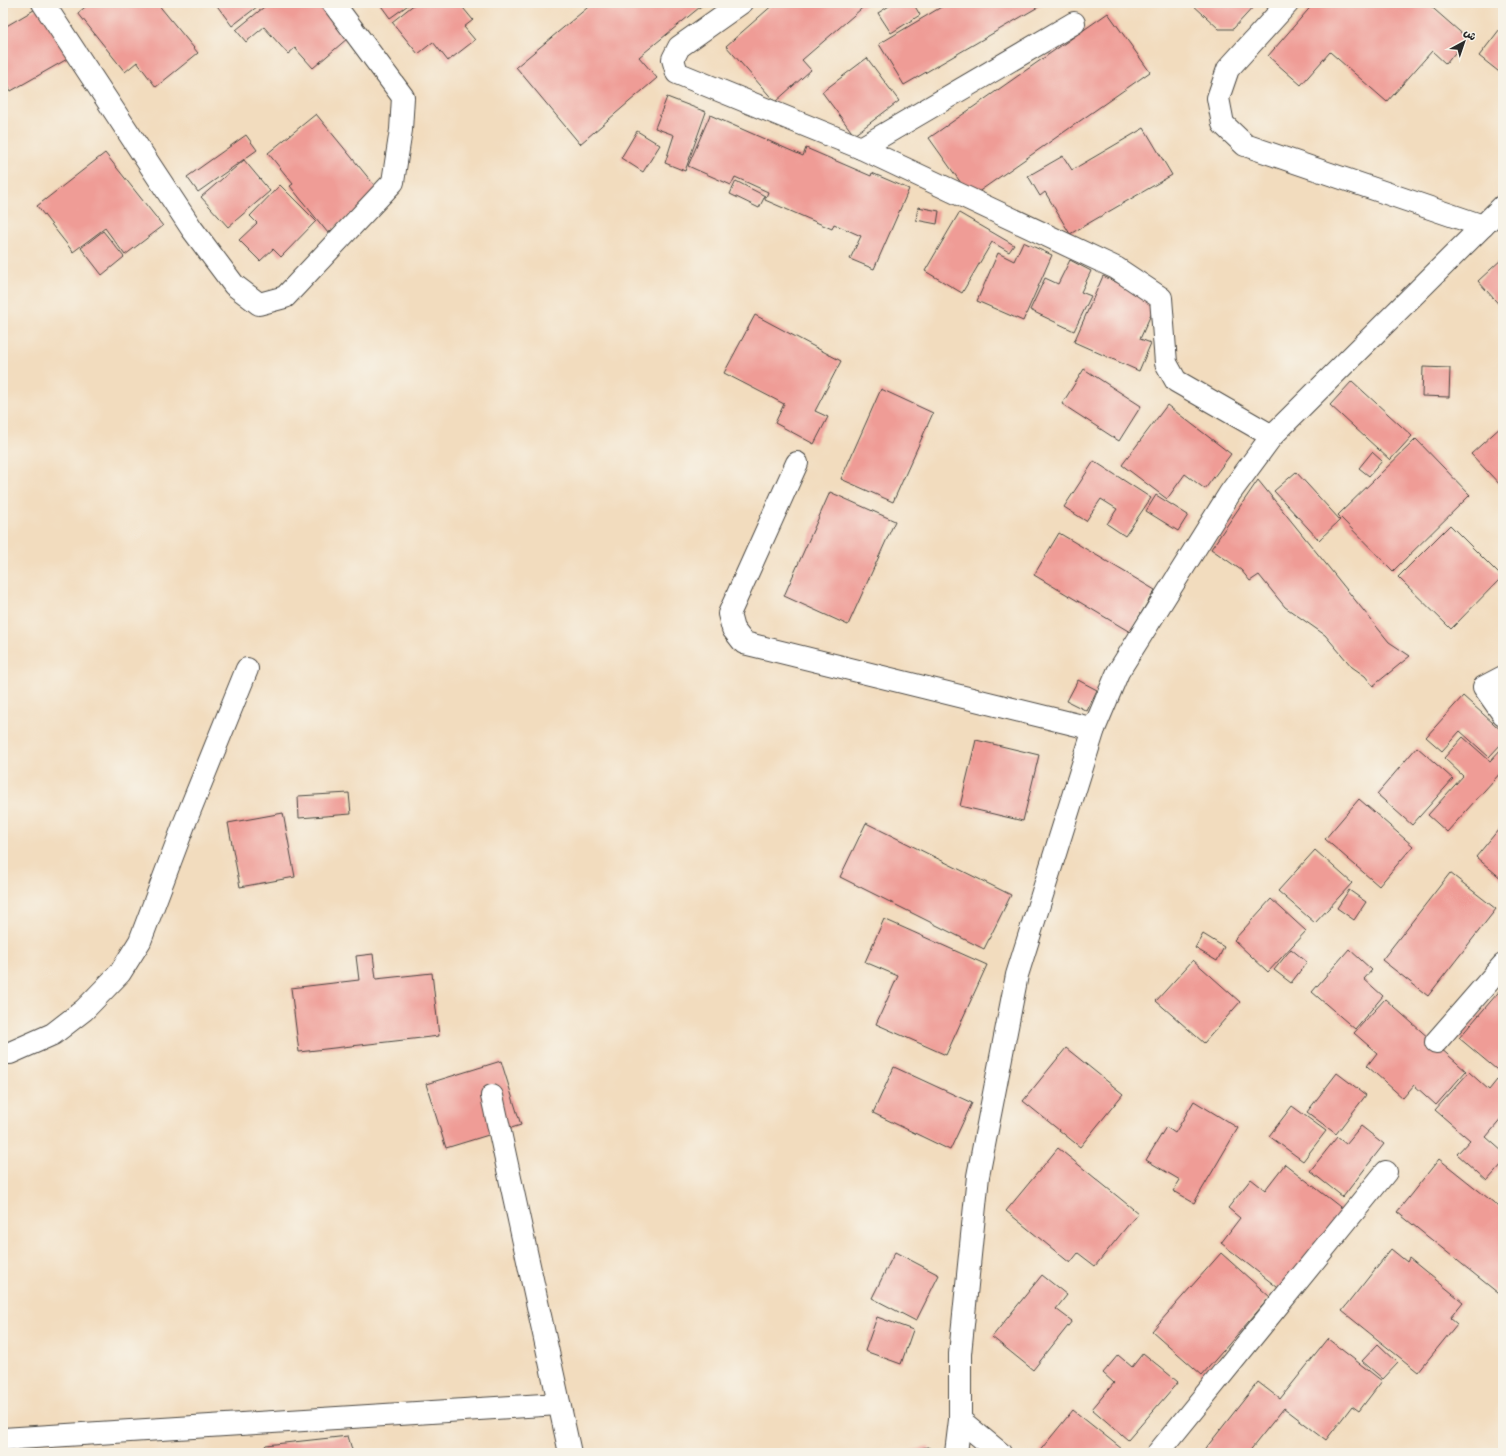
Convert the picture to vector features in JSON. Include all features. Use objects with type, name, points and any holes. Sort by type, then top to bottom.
[{"type":"street","points":[[43,3],[192,228],[234,285],[259,304],[285,297],[393,182],[401,130],[403,97],[333,3]]},
{"type":"street","points":[[741,3],[679,47],[673,58],[677,73],[861,148],[1116,268],[1139,282],[1161,298],[1166,363],[1176,380],[1272,436]]},
{"type":"street","points":[[1288,3],[1228,69],[1218,98],[1223,124],[1245,145],[1483,226]]},
{"type":"street","points":[[861,148],[1074,23]]},
{"type":"street","points":[[956,1453],[960,1420],[960,1354],[978,1176],[1017,975],[1094,729],[1118,672],[1230,493],[1272,436],[1503,206]]},
{"type":"street","points":[[797,463],[729,614],[733,629],[744,643],[1094,729]]},
{"type":"street","points":[[3,1053],[10,1052],[53,1034],[84,1010],[120,973],[140,941],[247,669]]},
{"type":"street","points":[[1503,677],[1484,687],[1503,714]]},
{"type":"street","points":[[1436,1042],[1503,965]]},
{"type":"street","points":[[492,1096],[570,1453]]},
{"type":"street","points":[[1158,1453],[1386,1172]]},
{"type":"street","points":[[3,1439],[559,1404]]},
{"type":"street","points":[[960,1420],[1000,1453]]},
{"type":"building","points":[[90,3],[157,3],[198,53],[156,87],[137,62],[125,72],[78,13]]},
{"type":"building","points":[[215,3],[262,3],[232,26]]},
{"type":"building","points":[[269,3],[319,3],[348,38],[313,68],[295,48],[288,54],[264,27],[246,42],[236,30]]},
{"type":"building","points":[[379,3],[411,3],[390,18]]},
{"type":"building","points":[[416,3],[459,3],[473,20],[464,27],[475,40],[448,61],[433,42],[418,54],[392,22]]},
{"type":"building","points":[[593,3],[705,3],[639,57],[657,78],[580,144],[516,67]]},
{"type":"building","points":[[775,3],[868,3],[802,60],[811,70],[775,102],[726,46]]},
{"type":"building","points":[[894,3],[913,3],[920,15],[891,33],[878,13]]},
{"type":"building","points":[[948,3],[1045,3],[904,85],[879,44]]},
{"type":"building","points":[[1191,3],[1257,3],[1233,29],[1219,29]]},
{"type":"building","points":[[1314,3],[1427,3],[1467,38],[1446,64],[1432,51],[1387,102],[1330,52],[1301,85],[1268,56]]},
{"type":"building","points":[[39,7],[69,58],[11,91],[3,77],[3,28]]},
{"type":"building","points":[[1108,13],[1150,72],[971,197],[929,138]]},
{"type":"building","points":[[1503,25],[1503,75],[1479,56]]},
{"type":"building","points":[[867,58],[899,101],[854,135],[822,92]]},
{"type":"building","points":[[667,97],[706,112],[685,171],[665,163],[674,135],[655,128]]},
{"type":"building","points":[[316,114],[380,192],[328,233],[290,186],[293,184],[268,153]]},
{"type":"building","points":[[710,115],[803,156],[806,148],[871,176],[872,173],[909,189],[874,269],[850,259],[861,236],[834,224],[832,229],[765,200],[768,192],[735,177],[731,185],[688,166]]},
{"type":"building","points":[[1144,128],[1172,175],[1070,234],[1045,192],[1040,196],[1028,176],[1063,156],[1072,170]]},
{"type":"building","points":[[637,131],[660,145],[643,172],[621,158]]},
{"type":"building","points":[[246,135],[257,150],[198,192],[187,177]]},
{"type":"building","points":[[105,153],[163,226],[125,255],[105,228],[73,252],[37,206]]},
{"type":"building","points":[[244,160],[270,191],[228,227],[201,197]]},
{"type":"building","points":[[736,181],[765,196],[759,208],[730,194]]},
{"type":"building","points":[[280,185],[316,221],[281,257],[273,249],[260,261],[239,240],[257,223],[250,216]]},
{"type":"building","points":[[918,207],[939,211],[937,224],[916,220]]},
{"type":"building","points":[[959,213],[1014,245],[1009,252],[992,242],[962,293],[925,271]]},
{"type":"building","points":[[103,231],[124,257],[102,275],[81,248]]},
{"type":"building","points":[[1023,242],[1052,255],[1023,321],[977,301],[998,253],[1014,261]]},
{"type":"building","points":[[1503,258],[1503,309],[1478,281]]},
{"type":"building","points":[[1070,260],[1091,271],[1081,292],[1091,296],[1074,331],[1030,310],[1045,278],[1058,284]]},
{"type":"building","points":[[1103,276],[1157,301],[1140,339],[1151,343],[1139,371],[1074,342]]},
{"type":"building","points":[[755,315],[841,361],[815,411],[828,417],[814,444],[775,423],[784,404],[724,373]]},
{"type":"building","points":[[1423,367],[1450,368],[1449,397],[1422,396]]},
{"type":"building","points":[[1084,369],[1141,406],[1119,441],[1062,404]]},
{"type":"building","points":[[1352,381],[1412,436],[1390,460],[1330,405]]},
{"type":"building","points":[[881,389],[933,413],[893,502],[841,479]]},
{"type":"building","points":[[1167,405],[1231,454],[1205,489],[1185,474],[1167,499],[1122,465]]},
{"type":"building","points":[[1503,425],[1503,488],[1471,454]]},
{"type":"building","points":[[1416,439],[1470,495],[1393,571],[1338,515]]},
{"type":"building","points":[[1372,452],[1382,461],[1369,476],[1359,468]]},
{"type":"building","points":[[1094,461],[1151,498],[1125,536],[1107,524],[1117,509],[1101,499],[1086,521],[1064,507]]},
{"type":"building","points":[[1296,472],[1340,520],[1319,540],[1274,491]]},
{"type":"building","points":[[1258,480],[1389,642],[1410,656],[1373,686],[1365,676],[1352,667],[1325,635],[1285,607],[1259,575],[1250,581],[1241,570],[1211,549]]},
{"type":"building","points":[[830,492],[895,521],[848,625],[784,596]]},
{"type":"building","points":[[1156,495],[1188,515],[1178,531],[1146,511]]},
{"type":"building","points":[[1450,525],[1502,577],[1451,629],[1398,577]]},
{"type":"building","points":[[1059,533],[1155,590],[1130,632],[1034,575]]},
{"type":"building","points":[[1078,680],[1097,690],[1087,711],[1067,701]]},
{"type":"building","points":[[1463,696],[1503,732],[1503,742],[1489,757],[1460,731],[1442,751],[1426,737]]},
{"type":"building","points":[[1463,737],[1490,761],[1503,747],[1503,770],[1447,832],[1428,815],[1463,776],[1444,758]]},
{"type":"building","points":[[976,740],[1039,755],[1023,821],[960,806]]},
{"type":"building","points":[[1417,747],[1453,779],[1412,825],[1377,794]]},
{"type":"building","points":[[349,793],[351,814],[299,818],[298,796]]},
{"type":"building","points":[[1359,799],[1413,846],[1379,886],[1325,839]]},
{"type":"building","points":[[283,813],[295,877],[240,887],[228,823]]},
{"type":"building","points":[[866,823],[1011,895],[984,949],[840,877]]},
{"type":"building","points":[[1503,824],[1503,880],[1476,857]]},
{"type":"building","points":[[1315,850],[1352,883],[1315,923],[1278,891]]},
{"type":"building","points":[[1450,873],[1496,909],[1428,996],[1382,960]]},
{"type":"building","points":[[1349,890],[1366,902],[1354,920],[1337,908]]},
{"type":"building","points":[[1271,899],[1306,931],[1268,972],[1234,940]]},
{"type":"building","points":[[884,919],[987,965],[946,1055],[876,1024],[898,976],[865,962]]},
{"type":"building","points":[[1203,934],[1224,947],[1217,961],[1195,948]]},
{"type":"building","points":[[1291,949],[1307,962],[1291,983],[1274,970]]},
{"type":"building","points":[[1349,949],[1372,970],[1364,979],[1383,996],[1355,1029],[1312,992]]},
{"type":"building","points":[[373,954],[376,979],[432,973],[439,1036],[299,1052],[291,988],[359,980],[356,956]]},
{"type":"building","points":[[1193,960],[1240,1002],[1204,1043],[1156,1001]]},
{"type":"building","points":[[1503,987],[1503,1072],[1502,1074],[1459,1038]]},
{"type":"building","points":[[1385,999],[1466,1071],[1436,1105],[1414,1085],[1403,1098],[1367,1066],[1377,1053],[1354,1033]]},
{"type":"building","points":[[1066,1048],[1123,1094],[1080,1147],[1023,1101]]},
{"type":"building","points":[[501,1061],[521,1125],[446,1148],[426,1084]]},
{"type":"building","points":[[894,1067],[972,1103],[950,1150],[873,1113]]},
{"type":"building","points":[[1469,1072],[1489,1090],[1497,1080],[1503,1085],[1503,1117],[1486,1137],[1503,1152],[1503,1163],[1487,1181],[1457,1154],[1470,1140],[1435,1110]]},
{"type":"building","points":[[1337,1073],[1366,1095],[1336,1134],[1307,1112]]},
{"type":"building","points":[[1194,1101],[1238,1128],[1194,1203],[1173,1191],[1180,1180],[1146,1160],[1166,1127],[1175,1133]]},
{"type":"building","points":[[1292,1106],[1326,1131],[1303,1161],[1269,1136]]},
{"type":"building","points":[[1361,1126],[1384,1144],[1343,1197],[1310,1171],[1337,1137],[1346,1144]]},
{"type":"building","points":[[1058,1148],[1138,1213],[1095,1266],[1078,1253],[1070,1263],[1006,1211]]},
{"type":"building","points":[[1439,1159],[1503,1210],[1503,1297],[1397,1212]]},
{"type":"building","points":[[1285,1164],[1344,1210],[1282,1291],[1221,1243],[1240,1218],[1228,1208],[1251,1179],[1265,1190]]},
{"type":"building","points":[[1391,1249],[1407,1262],[1409,1258],[1463,1302],[1450,1318],[1457,1324],[1418,1372],[1342,1311]]},
{"type":"building","points":[[895,1252],[939,1275],[916,1321],[872,1298]]},
{"type":"building","points":[[1221,1253],[1270,1297],[1202,1375],[1152,1331]]},
{"type":"building","points":[[1042,1275],[1067,1295],[1056,1309],[1072,1321],[1033,1370],[992,1337]]},
{"type":"building","points":[[877,1317],[913,1330],[901,1364],[865,1351]]},
{"type":"building","points":[[1328,1339],[1382,1381],[1359,1411],[1352,1406],[1326,1440],[1284,1408],[1248,1453],[1202,1453],[1258,1382],[1280,1399]]},
{"type":"building","points":[[1378,1344],[1398,1363],[1383,1379],[1362,1361]]},
{"type":"building","points":[[1143,1353],[1178,1382],[1128,1440],[1092,1409],[1114,1383],[1103,1373],[1118,1355],[1132,1367]]},
{"type":"building","points":[[1073,1410],[1127,1453],[1038,1453]]},
{"type":"building","points":[[348,1436],[353,1453],[259,1453],[266,1445]]},
{"type":"building","points":[[929,1447],[930,1453],[903,1453],[903,1452]]}]
